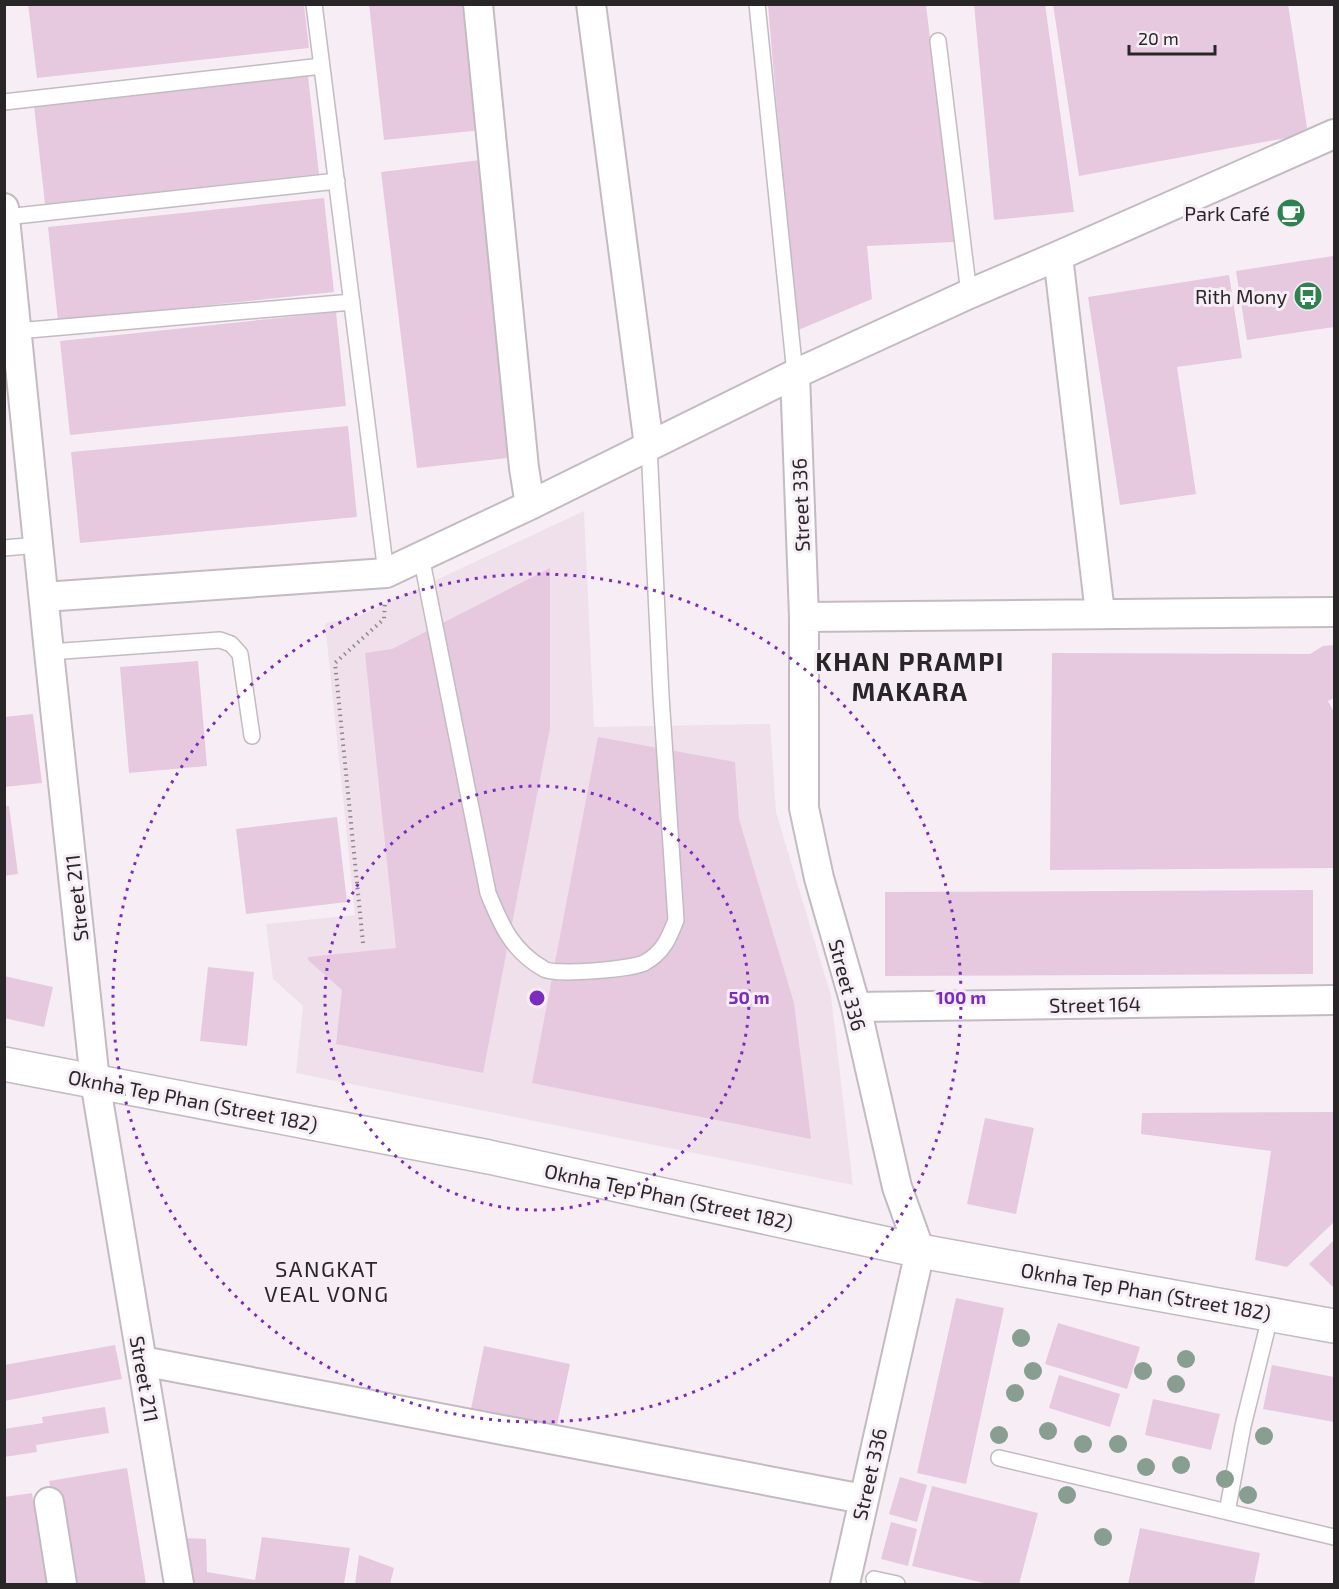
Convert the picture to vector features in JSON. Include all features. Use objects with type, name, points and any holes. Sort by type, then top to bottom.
[{"type":"street","points":[[478,4],[524,468],[530,505]]},
{"type":"street","points":[[591,4],[649,446]]},
{"type":"street","points":[[44,597],[386,573],[530,505],[795,374],[969,294],[1335,134]]},
{"type":"street","name":"Street 211","points":[[6,228],[95,1081],[179,1584]]},
{"type":"street","points":[[1058,256],[1100,613]]},
{"type":"street","name":"Street 336","points":[[795,374],[804,617],[804,808],[819,878],[856,1007],[897,1187],[920,1251],[845,1584]]},
{"type":"street","points":[[804,617],[1335,612]]},
{"type":"street","name":"Street 164","points":[[856,1007],[1335,1000]]},
{"type":"street","name":"Oknha Tep Phan (Street 182)","points":[[4,1064],[489,1157],[920,1251],[1335,1326]]},
{"type":"street","points":[[141,1361],[863,1499]]},
{"type":"street","points":[[50,1502],[62,1584]]},
{"type":"lane","points":[[314,4],[386,573]]},
{"type":"lane","points":[[757,4],[795,374]]},
{"type":"lane","points":[[939,41],[969,294]]},
{"type":"lane","points":[[4,102],[322,66]]},
{"type":"lane","points":[[6,228],[337,181]]},
{"type":"lane","points":[[17,331],[352,302]]},
{"type":"lane","points":[[421,556],[488,893],[502,929],[522,952],[546,971],[572,973],[643,963],[666,945],[676,920],[661,696],[649,446]]},
{"type":"lane","points":[[4,548],[38,545]]},
{"type":"lane","points":[[49,652],[220,640],[231,644],[240,654],[252,736]]},
{"type":"lane","points":[[1227,1512],[1243,1426],[1271,1313]]},
{"type":"lane","points":[[999,1458],[1335,1537]]},
{"type":"lane","points":[[874,1579],[897,1584]]},
{"type":"path","points":[[363,944],[335,663],[384,619],[386,573]]},
{"type":"shaded area","points":[[584,511],[594,727],[770,724],[776,812],[831,996],[853,1185],[296,1073],[303,1006],[273,979],[266,924],[355,915],[325,623],[359,616]]},
{"type":"building","points":[[28,4],[304,4],[309,48],[37,78]]},
{"type":"building","points":[[369,4],[469,4],[482,130],[384,140]]},
{"type":"building","points":[[974,4],[1045,4],[1074,212],[994,220]]},
{"type":"building","points":[[1053,4],[1288,4],[1308,134],[1079,176]]},
{"type":"building","points":[[768,5],[926,5],[955,242],[867,246],[872,299],[796,331]]},
{"type":"building","points":[[308,76],[319,174],[45,204],[34,106]]},
{"type":"building","points":[[480,160],[517,457],[417,468],[381,172]]},
{"type":"building","points":[[324,198],[334,292],[58,321],[48,227]]},
{"type":"building","points":[[1333,256],[1334,327],[1247,340],[1236,271]]},
{"type":"building","points":[[1229,275],[1242,358],[1177,367],[1196,494],[1120,505],[1088,297]]},
{"type":"building","points":[[336,312],[346,406],[70,435],[60,341]]},
{"type":"building","points":[[348,426],[357,517],[80,543],[71,452]]},
{"type":"building","points":[[550,568],[550,728],[483,1073],[336,1044],[342,990],[308,960],[308,957],[396,948],[365,653],[392,649]]},
{"type":"building","points":[[1334,645],[1334,698],[1328,701],[1334,712],[1334,868],[1050,870],[1052,653],[1310,654],[1323,646]]},
{"type":"building","points":[[198,661],[207,766],[129,773],[120,667]]},
{"type":"building","points":[[33,714],[42,783],[4,787],[4,717]]},
{"type":"building","points":[[598,737],[735,762],[739,819],[794,1003],[811,1139],[532,1083]]},
{"type":"building","points":[[4,806],[9,806],[18,874],[4,876]]},
{"type":"building","points":[[337,817],[347,902],[246,914],[236,829]]},
{"type":"building","points":[[1313,890],[1313,974],[885,976],[885,892]]},
{"type":"building","points":[[208,967],[254,972],[247,1046],[200,1041]]},
{"type":"building","points":[[4,976],[53,987],[44,1027],[4,1018]]},
{"type":"building","points":[[1334,1112],[1334,1222],[1287,1267],[1255,1260],[1271,1151],[1141,1134],[1142,1113]]},
{"type":"building","points":[[985,1118],[1034,1128],[1016,1214],[967,1204]]},
{"type":"building","points":[[1334,1240],[1334,1286],[1333,1287],[1309,1264]]},
{"type":"building","points":[[956,1298],[1004,1308],[966,1484],[917,1473]]},
{"type":"building","points":[[1058,1323],[1140,1347],[1127,1389],[1045,1364]]},
{"type":"building","points":[[115,1345],[122,1379],[4,1401],[4,1365]]},
{"type":"building","points":[[484,1346],[570,1364],[555,1435],[470,1414]]},
{"type":"building","points":[[1272,1365],[1334,1377],[1334,1422],[1263,1409]]},
{"type":"building","points":[[1059,1375],[1120,1394],[1110,1427],[1049,1408]]},
{"type":"building","points":[[1153,1399],[1220,1414],[1211,1450],[1145,1435]]},
{"type":"building","points":[[105,1407],[109,1433],[36,1445],[37,1452],[4,1457],[4,1429],[43,1423],[42,1417]]},
{"type":"building","points":[[127,1468],[146,1584],[67,1584],[49,1481]]},
{"type":"building","points":[[900,1477],[927,1485],[917,1522],[889,1514]]},
{"type":"building","points":[[932,1486],[1038,1513],[1019,1584],[988,1584],[912,1566]]},
{"type":"building","points":[[32,1493],[47,1584],[4,1584],[4,1497]]},
{"type":"building","points":[[891,1522],[917,1529],[908,1566],[881,1559]]},
{"type":"building","points":[[1140,1528],[1260,1553],[1254,1584],[1128,1584]]},
{"type":"building","points":[[262,1537],[350,1548],[344,1584],[192,1584],[184,1538],[206,1539],[207,1572],[255,1580]]},
{"type":"building","points":[[359,1555],[394,1568],[390,1584],[355,1584]]},
{"type":"place","name":"Park Café","points":[[1291,213]]},
{"type":"place","name":"Rith Mony","points":[[1308,296]]},
{"type":"district","name":"KHAN PRAMPI MAKARA","points":[[910,675]]},
{"type":"district","name":"SANGKAT VEAL VONG","points":[[327,1280]]}]
